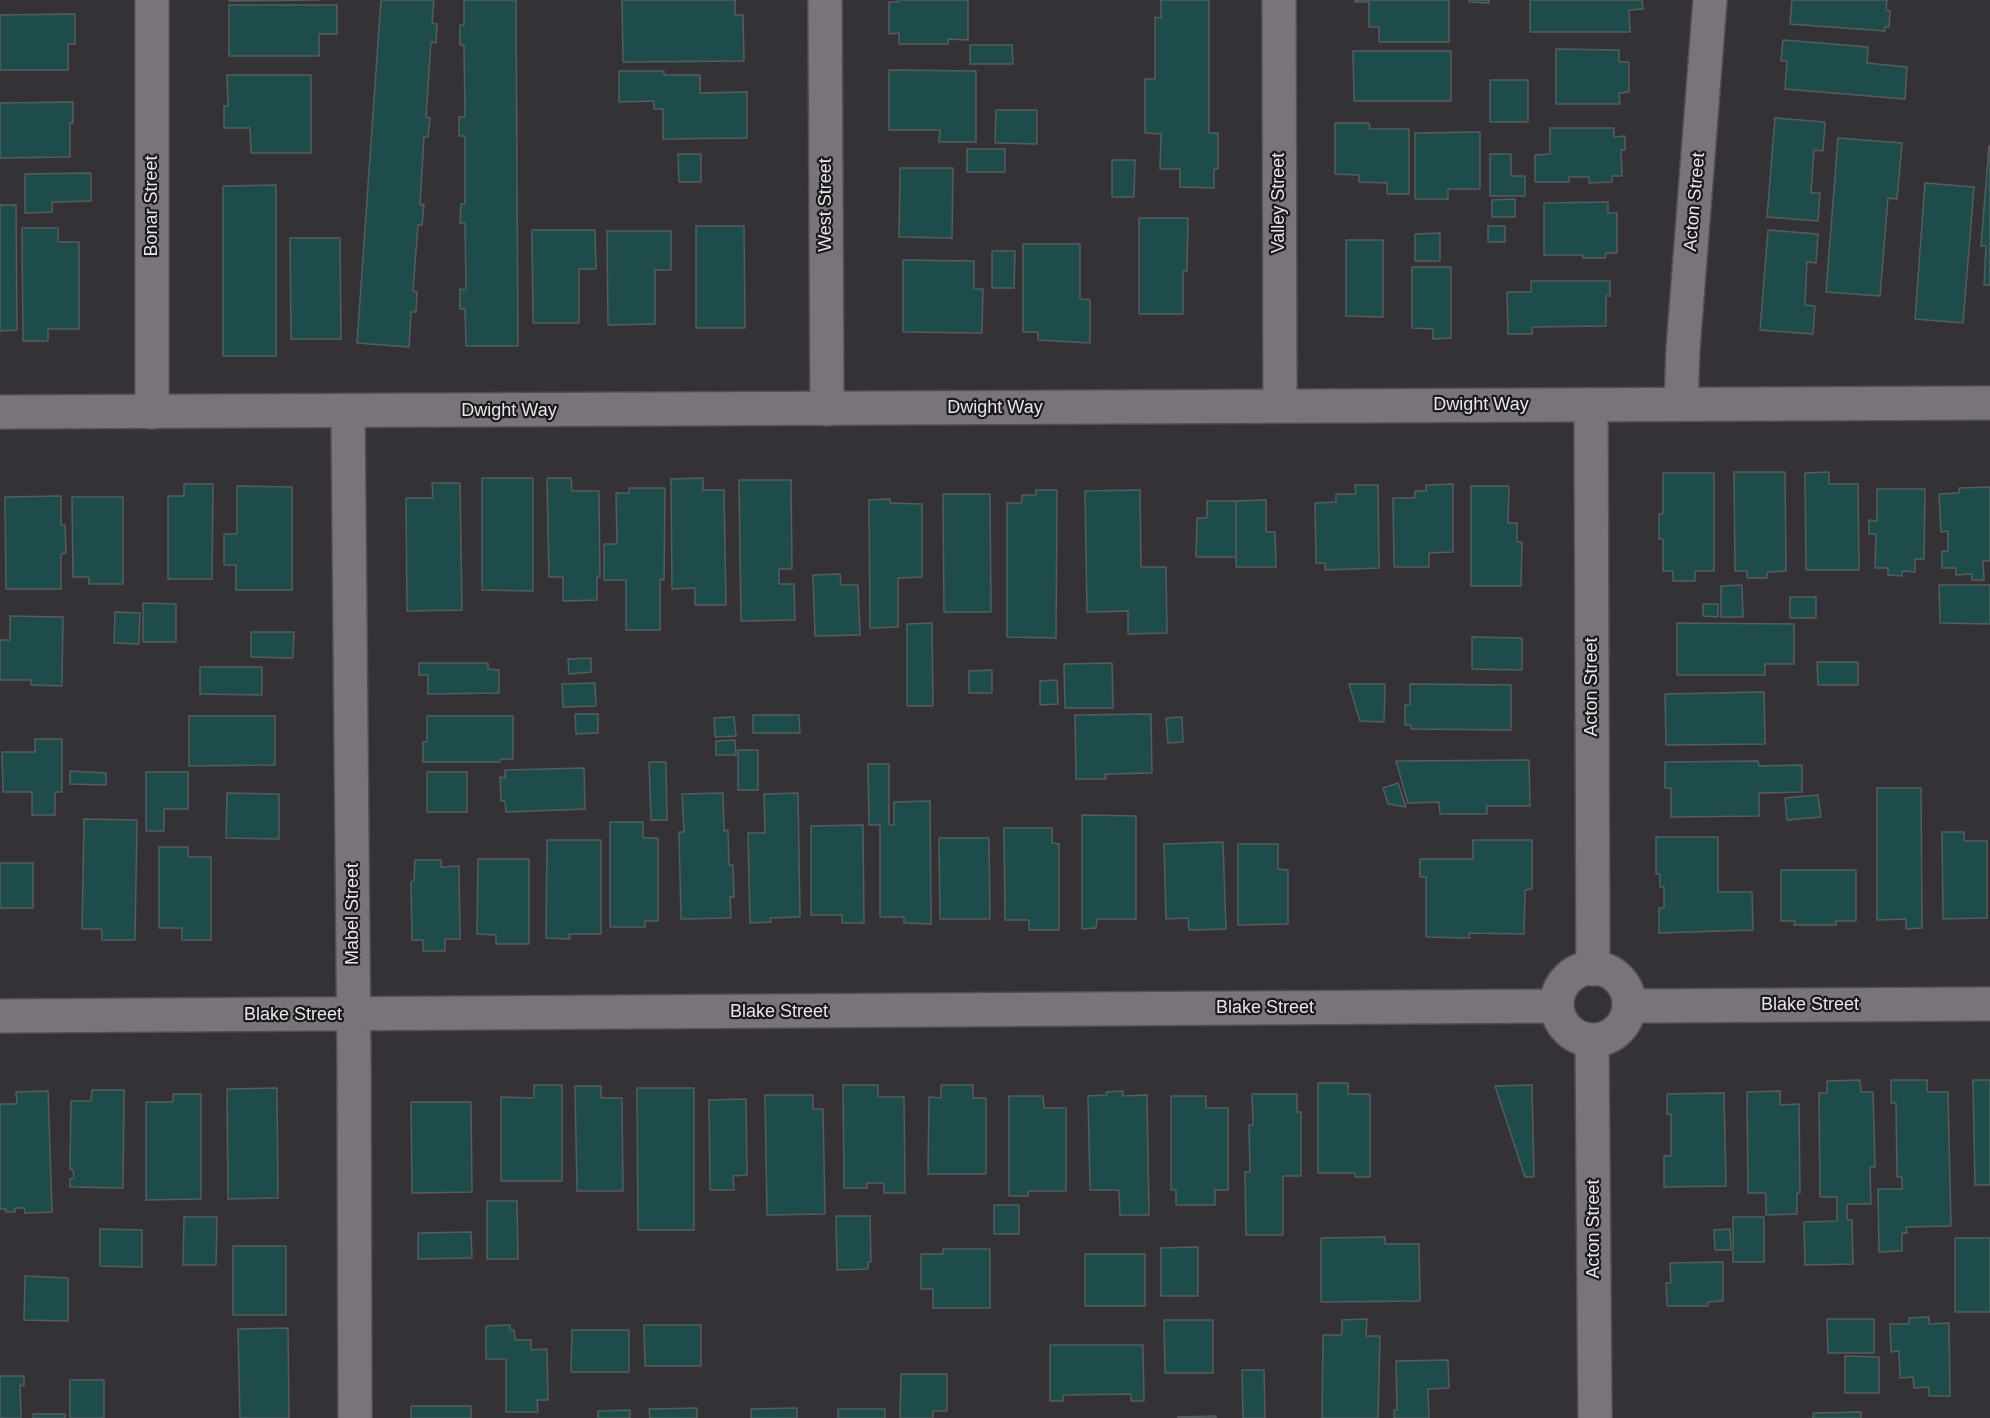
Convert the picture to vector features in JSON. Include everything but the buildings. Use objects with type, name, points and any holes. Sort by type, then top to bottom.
[{"type":"street","name":"Bonar Street","points":[[152,0],[152,412]]},
{"type":"street","name":"West Street","points":[[825,0],[827,410]]},
{"type":"street","name":"Valley Street","points":[[1279,0],[1280,406]]},
{"type":"street","name":"Acton Street","points":[[1681,404],[1683,349],[1710,0]]},
{"type":"street","name":"Dwight Way","points":[[0,412],[1990,403]]},
{"type":"street","name":"Acton Street","points":[[1592,405],[1593,969]]},
{"type":"street","name":"Mabel Street","points":[[348,411],[354,1015],[355,1418]]},
{"type":"street","points":[[1593,969],[1604,970],[1619,980],[1625,988],[1629,1006],[1626,1020],[1617,1031],[1605,1038],[1592,1040],[1581,1038],[1564,1026],[1557,1006],[1559,994],[1572,975],[1593,969]]},
{"type":"street","name":"Blake Street","points":[[1629,1006],[1990,1004]]},
{"type":"street","name":"Blake Street","points":[[0,1016],[1557,1006]]},
{"type":"street","name":"Acton Street","points":[[1592,1040],[1595,1418]]}]
